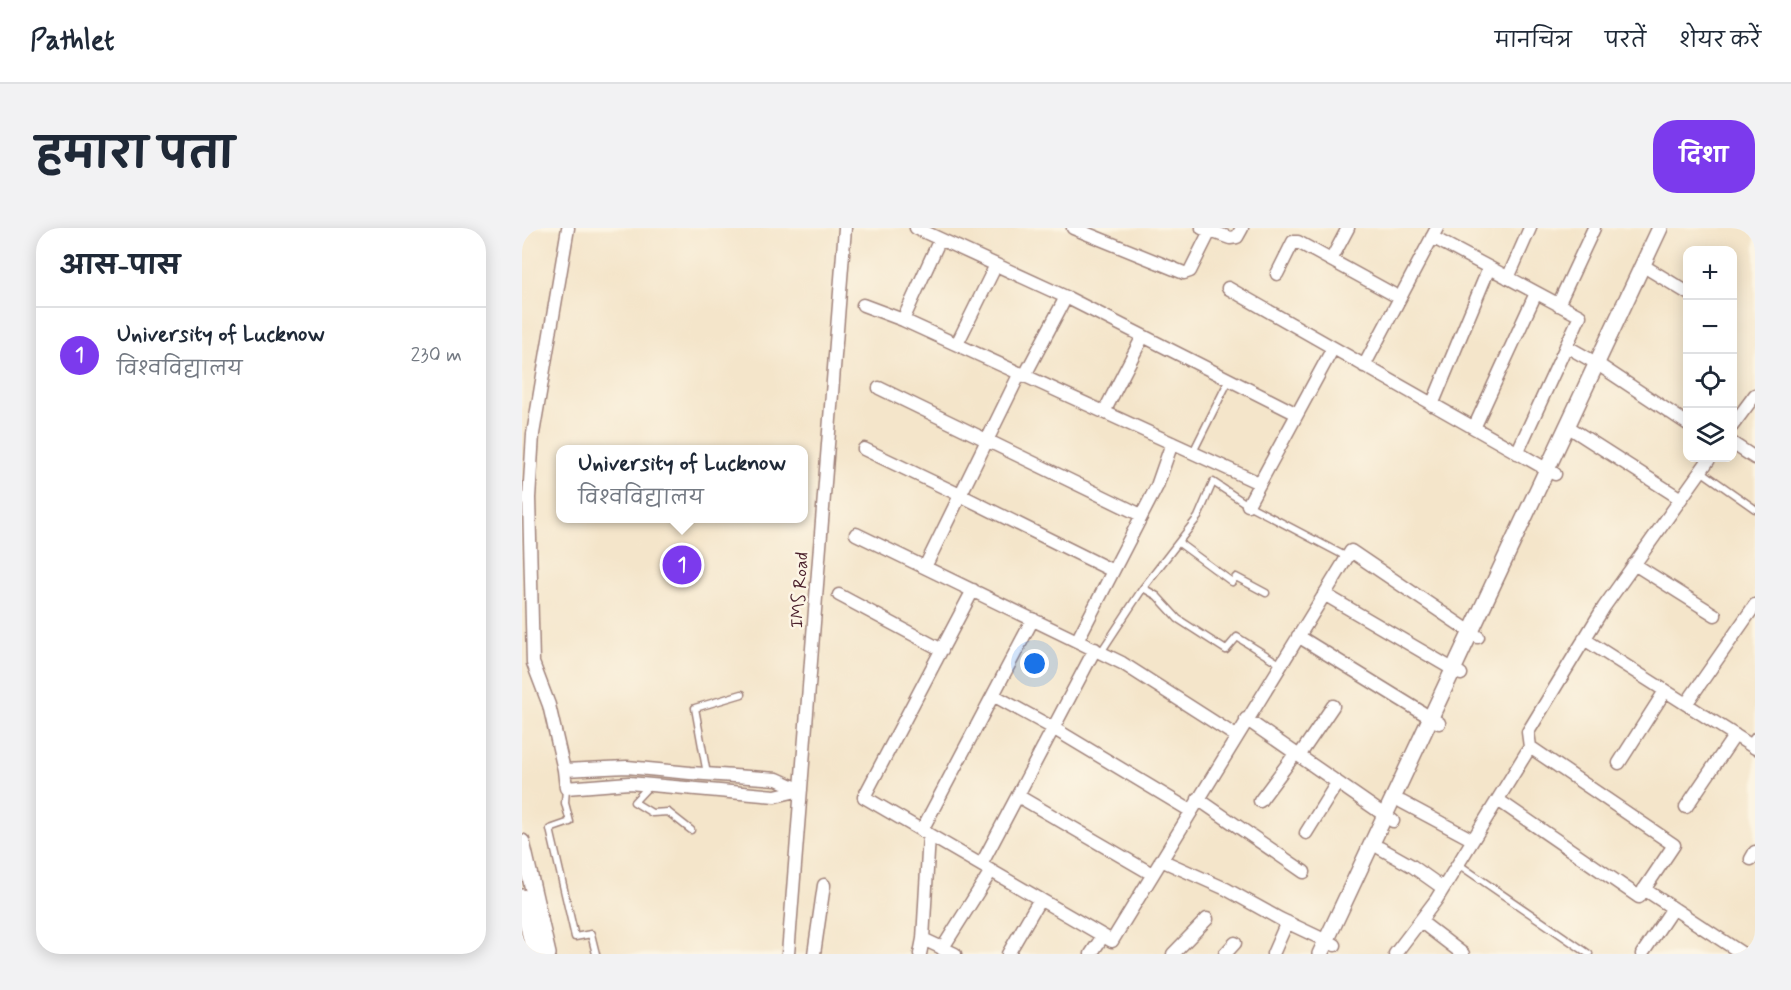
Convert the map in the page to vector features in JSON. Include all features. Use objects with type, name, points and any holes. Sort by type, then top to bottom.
[{"type":"street","points":[[568,228],[533,434],[529,498],[533,663],[549,705],[566,788],[629,783],[775,796],[801,790]]},
{"type":"street","name":"IMS Road","points":[[788,954],[845,228]]},
{"type":"street","points":[[916,228],[1066,297],[1297,414]]},
{"type":"street","points":[[1073,228],[1184,273],[1190,271],[1206,230],[1230,238],[1237,237],[1242,228]]},
{"type":"street","points":[[1331,260],[1348,228]]},
{"type":"street","points":[[1508,278],[1530,228]]},
{"type":"street","points":[[1558,304],[1594,228]]},
{"type":"street","points":[[1646,267],[1660,228]]},
{"type":"street","points":[[1328,948],[1646,267],[1669,228]]},
{"type":"street","points":[[1364,366],[1435,233],[1489,268],[1580,316],[1518,453]]},
{"type":"street","points":[[903,320],[940,239]]},
{"type":"street","points":[[1277,274],[1293,242],[1298,242],[1400,298]]},
{"type":"street","points":[[957,344],[996,265]]},
{"type":"street","points":[[1646,267],[1683,289]]},
{"type":"street","points":[[1432,405],[1489,268]]},
{"type":"street","points":[[1228,288],[1550,472]]},
{"type":"street","points":[[1474,428],[1536,293]]},
{"type":"street","points":[[925,567],[987,440],[1066,297]]},
{"type":"street","points":[[863,304],[957,344],[1259,483]]},
{"type":"street","points":[[1104,412],[1143,336]]},
{"type":"street","points":[[1566,346],[1600,365],[1683,421]]},
{"type":"street","points":[[1248,505],[1333,348]]},
{"type":"street","points":[[879,388],[1142,515]]},
{"type":"street","points":[[1737,419],[1755,394]]},
{"type":"street","points":[[1571,428],[1681,499]]},
{"type":"street","points":[[1077,641],[1157,486],[1172,443]]},
{"type":"street","points":[[1737,446],[1755,458]]},
{"type":"street","points":[[864,449],[1113,571]]},
{"type":"street","points":[[1395,954],[1443,888],[1530,747],[1528,732],[1604,607],[1707,462]]},
{"type":"street","points":[[856,534],[1122,663],[1236,736]]},
{"type":"street","points":[[973,590],[864,797],[1112,941],[1351,551],[1474,635]]},
{"type":"street","points":[[1634,564],[1714,615]]},
{"type":"street","points":[[1324,594],[1457,672]]},
{"type":"street","points":[[838,595],[942,650]]},
{"type":"street","points":[[1686,704],[1755,605]]},
{"type":"street","points":[[920,954],[923,939],[926,833],[993,695],[1033,620]]},
{"type":"street","points":[[1298,636],[1435,721]]},
{"type":"street","points":[[1584,639],[1735,735],[1753,742]]},
{"type":"street","points":[[942,949],[986,868],[1018,796],[1053,729],[1098,651]]},
{"type":"street","points":[[1619,763],[1665,691]]},
{"type":"street","points":[[993,695],[1191,811]]},
{"type":"street","points":[[1260,801],[1334,706]]},
{"type":"street","points":[[1246,719],[1389,819]]},
{"type":"street","points":[[1328,948],[1380,848],[1389,819],[1402,802],[1435,721]]},
{"type":"street","points":[[1686,807],[1735,735]]},
{"type":"street","points":[[1498,800],[1639,897],[1674,845],[1530,747]]},
{"type":"street","points":[[564,770],[627,767],[777,779],[801,790]]},
{"type":"street","points":[[1306,833],[1337,783]]},
{"type":"street","points":[[1018,796],[1152,874]]},
{"type":"street","points":[[1198,799],[1304,872]]},
{"type":"street","points":[[1402,802],[1473,840]]},
{"type":"street","points":[[522,842],[548,954]]},
{"type":"street","points":[[1380,848],[1412,866],[1443,888]]},
{"type":"street","points":[[1161,860],[1226,889],[1287,922],[1328,948]]},
{"type":"street","points":[[814,954],[824,885]]},
{"type":"street","points":[[1644,889],[1743,954]]},
{"type":"street","points":[[522,897],[534,954]]},
{"type":"street","points":[[1008,954],[1040,899]]},
{"type":"street","points":[[1642,954],[1673,908]]},
{"type":"street","points":[[1175,953],[1207,919]]},
{"type":"street","points":[[1420,921],[1462,954]]},
{"type":"street","points":[[1273,954],[1287,922]]},
{"type":"street","points":[[1091,954],[1103,936]]},
{"type":"street","points":[[923,939],[955,954]]},
{"type":"street","points":[[1225,954],[1235,942]]},
{"type":"lane","points":[[1193,452],[1229,379]]},
{"type":"lane","points":[[1701,471],[1755,509]]},
{"type":"lane","points":[[1098,651],[1198,517],[1213,482],[1248,505],[1347,556]]},
{"type":"lane","points":[[1179,543],[1232,582],[1236,577],[1266,593]]},
{"type":"lane","points":[[1143,588],[1157,596],[1178,619],[1227,650],[1237,637],[1280,664]]},
{"type":"lane","points":[[707,774],[695,708],[742,694]]},
{"type":"lane","points":[[649,785],[634,802],[652,813],[668,812],[691,830]]},
{"type":"lane","points":[[566,788],[564,799],[570,822],[550,829],[575,937],[591,934],[596,954]]},
{"type":"lane","points":[[1458,864],[1589,954]]},
{"type":"place","name":"University of Lucknow","points":[[682,565]]}]
